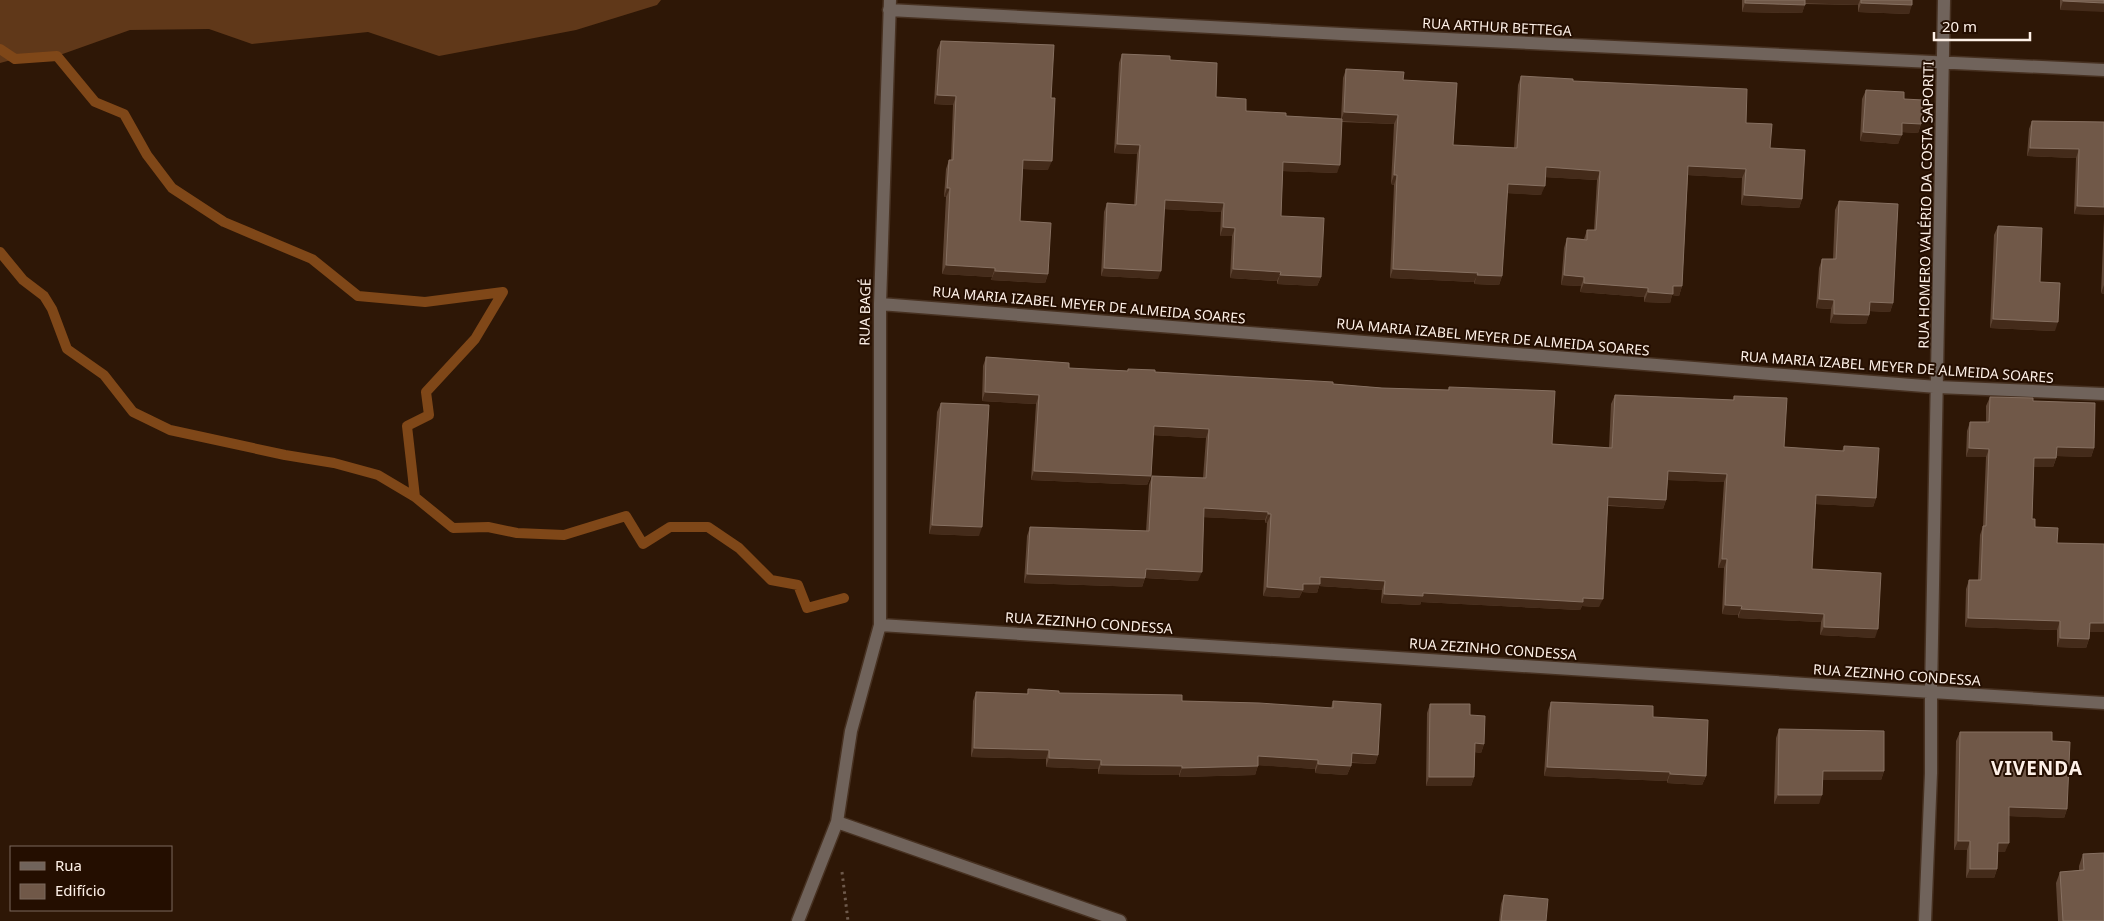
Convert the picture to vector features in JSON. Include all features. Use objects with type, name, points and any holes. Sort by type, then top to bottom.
[{"type":"street","name":"RUA HOMERO VALÉRIO DA COSTA SAPORITI","points":[[1925,921],[1932,773],[1931,692],[1944,0]]},
{"type":"street","name":"RUA ARTHUR BETTEGA","points":[[889,5],[1361,36],[2104,70]]},
{"type":"street","name":"RUA BAGÉ","points":[[798,921],[837,822],[851,731],[880,625],[880,304],[889,5]]},
{"type":"street","name":"RUA MARIA IZABEL MEYER DE ALMEIDA SOARES","points":[[880,304],[1937,387],[2104,394]]},
{"type":"street","name":"RUA ZEZINHO CONDESSA","points":[[880,625],[2104,703]]},
{"type":"street","points":[[837,822],[1120,921]]},
{"type":"shaded area","points":[[0,0],[661,0],[657,5],[576,30],[439,56],[368,32],[252,44],[209,29],[130,30],[57,56],[15,59],[0,63]]},
{"type":"building","points":[[1745,0],[1805,0],[1805,5],[1745,3]]},
{"type":"building","points":[[1861,0],[1912,0],[1912,5],[1861,3]]},
{"type":"building","points":[[2104,0],[2104,3],[2063,1]]},
{"type":"building","points":[[941,41],[1054,45],[1051,98],[1055,98],[1052,161],[1023,160],[1020,221],[1051,223],[1048,274],[995,271],[995,268],[946,265],[950,188],[947,188],[949,160],[953,160],[956,96],[937,95]]},
{"type":"building","points":[[1122,54],[1170,56],[1170,60],[1217,63],[1216,97],[1246,99],[1246,111],[1286,113],[1286,116],[1342,119],[1340,165],[1283,162],[1281,216],[1324,218],[1321,277],[1280,275],[1281,272],[1233,269],[1235,228],[1223,227],[1224,203],[1165,200],[1161,271],[1104,268],[1107,203],[1136,205],[1140,145],[1117,144]]},
{"type":"building","points":[[1346,69],[1404,72],[1403,80],[1457,83],[1453,145],[1517,148],[1521,76],[1573,79],[1573,81],[1747,89],[1746,123],[1772,124],[1770,148],[1805,150],[1802,199],[1744,195],[1746,169],[1688,166],[1682,286],[1673,286],[1673,294],[1648,292],[1648,288],[1584,283],[1584,277],[1564,275],[1567,238],[1587,240],[1587,230],[1596,230],[1600,171],[1546,167],[1545,186],[1508,184],[1502,276],[1393,269],[1397,175],[1394,175],[1398,115],[1344,112]]},
{"type":"building","points":[[1866,90],[1904,92],[1904,99],[1923,100],[1921,124],[1902,123],[1902,135],[1863,132]]},
{"type":"building","points":[[2032,121],[2104,122],[2104,207],[2077,206],[2079,149],[2030,148]]},
{"type":"building","points":[[1839,201],[1898,204],[1893,303],[1870,302],[1869,315],[1834,314],[1834,300],[1819,299],[1822,259],[1836,259]]},
{"type":"building","points":[[1998,226],[2042,228],[2040,282],[2060,283],[2058,322],[1993,319]]},
{"type":"building","points":[[986,357],[1069,363],[1069,368],[1128,371],[1128,369],[1155,370],[1155,372],[1333,382],[1333,384],[1382,388],[1449,390],[1449,387],[1555,391],[1552,444],[1612,448],[1615,395],[1734,400],[1734,396],[1787,398],[1784,447],[1844,451],[1844,446],[1879,448],[1876,498],[1816,495],[1812,569],[1881,573],[1878,629],[1824,627],[1824,614],[1741,609],[1742,606],[1725,605],[1727,559],[1722,559],[1727,474],[1668,471],[1666,500],[1608,497],[1603,599],[1583,598],[1583,602],[1423,593],[1423,596],[1384,594],[1385,581],[1320,577],[1320,584],[1303,584],[1303,590],[1267,587],[1271,514],[1268,514],[1268,512],[1204,508],[1202,572],[1146,569],[1145,578],[1027,574],[1030,527],[1149,531],[1152,476],[1206,478],[1209,429],[1154,426],[1151,476],[1034,471],[1039,395],[985,392]]},
{"type":"building","points":[[1990,397],[2033,398],[2033,401],[2095,403],[2094,448],[2057,447],[2056,458],[2034,458],[2032,519],[2035,519],[2035,527],[2058,528],[2057,543],[2104,544],[2104,623],[2090,623],[2089,639],[2060,638],[2060,621],[1968,618],[1969,580],[1981,580],[1983,526],[1986,526],[1989,449],[1969,448],[1970,422],[1989,422]]},
{"type":"building","points":[[941,403],[989,405],[982,527],[932,525]]},
{"type":"building","points":[[1028,689],[1059,691],[1059,693],[1182,695],[1182,701],[1259,703],[1333,708],[1333,701],[1381,704],[1378,755],[1352,753],[1351,766],[1318,764],[1318,760],[1258,756],[1258,766],[1182,768],[1182,766],[1101,765],[1101,760],[1049,758],[1049,750],[974,748],[976,692],[1028,694]]},
{"type":"building","points":[[1551,702],[1653,706],[1653,717],[1708,720],[1706,776],[1670,774],[1670,772],[1547,767]]},
{"type":"building","points":[[1430,704],[1470,704],[1470,715],[1485,716],[1484,744],[1475,743],[1474,777],[1429,777]]},
{"type":"building","points":[[1779,729],[1884,731],[1884,771],[1823,771],[1822,795],[1778,795]]},
{"type":"building","points":[[1960,732],[2052,732],[2052,741],[2070,742],[2067,809],[2009,807],[2009,843],[1998,843],[1997,869],[1970,869],[1970,841],[1958,841]]},
{"type":"building","points":[[2104,853],[2104,921],[2063,921],[2060,872],[2084,870],[2083,854]]},
{"type":"building","points":[[1504,895],[1548,899],[1546,921],[1501,921]]},
{"type":"waterway","points":[[0,49],[15,59],[57,56],[95,102],[124,114],[147,155],[172,188],[224,222],[312,259],[358,296],[425,302],[503,292],[475,339],[426,392],[429,415],[407,426],[415,497]]},
{"type":"waterway","points":[[0,252],[23,280],[44,296],[52,309],[67,349],[104,375],[133,412],[170,430],[285,455],[334,463],[378,475],[415,497],[453,528],[488,527],[517,533],[564,535],[626,516],[643,544],[670,527],[708,527],[739,548],[771,580],[798,585],[807,608],[844,598]]},
{"type":"district","name":"VIVENDA","points":[[2037,768]]}]
